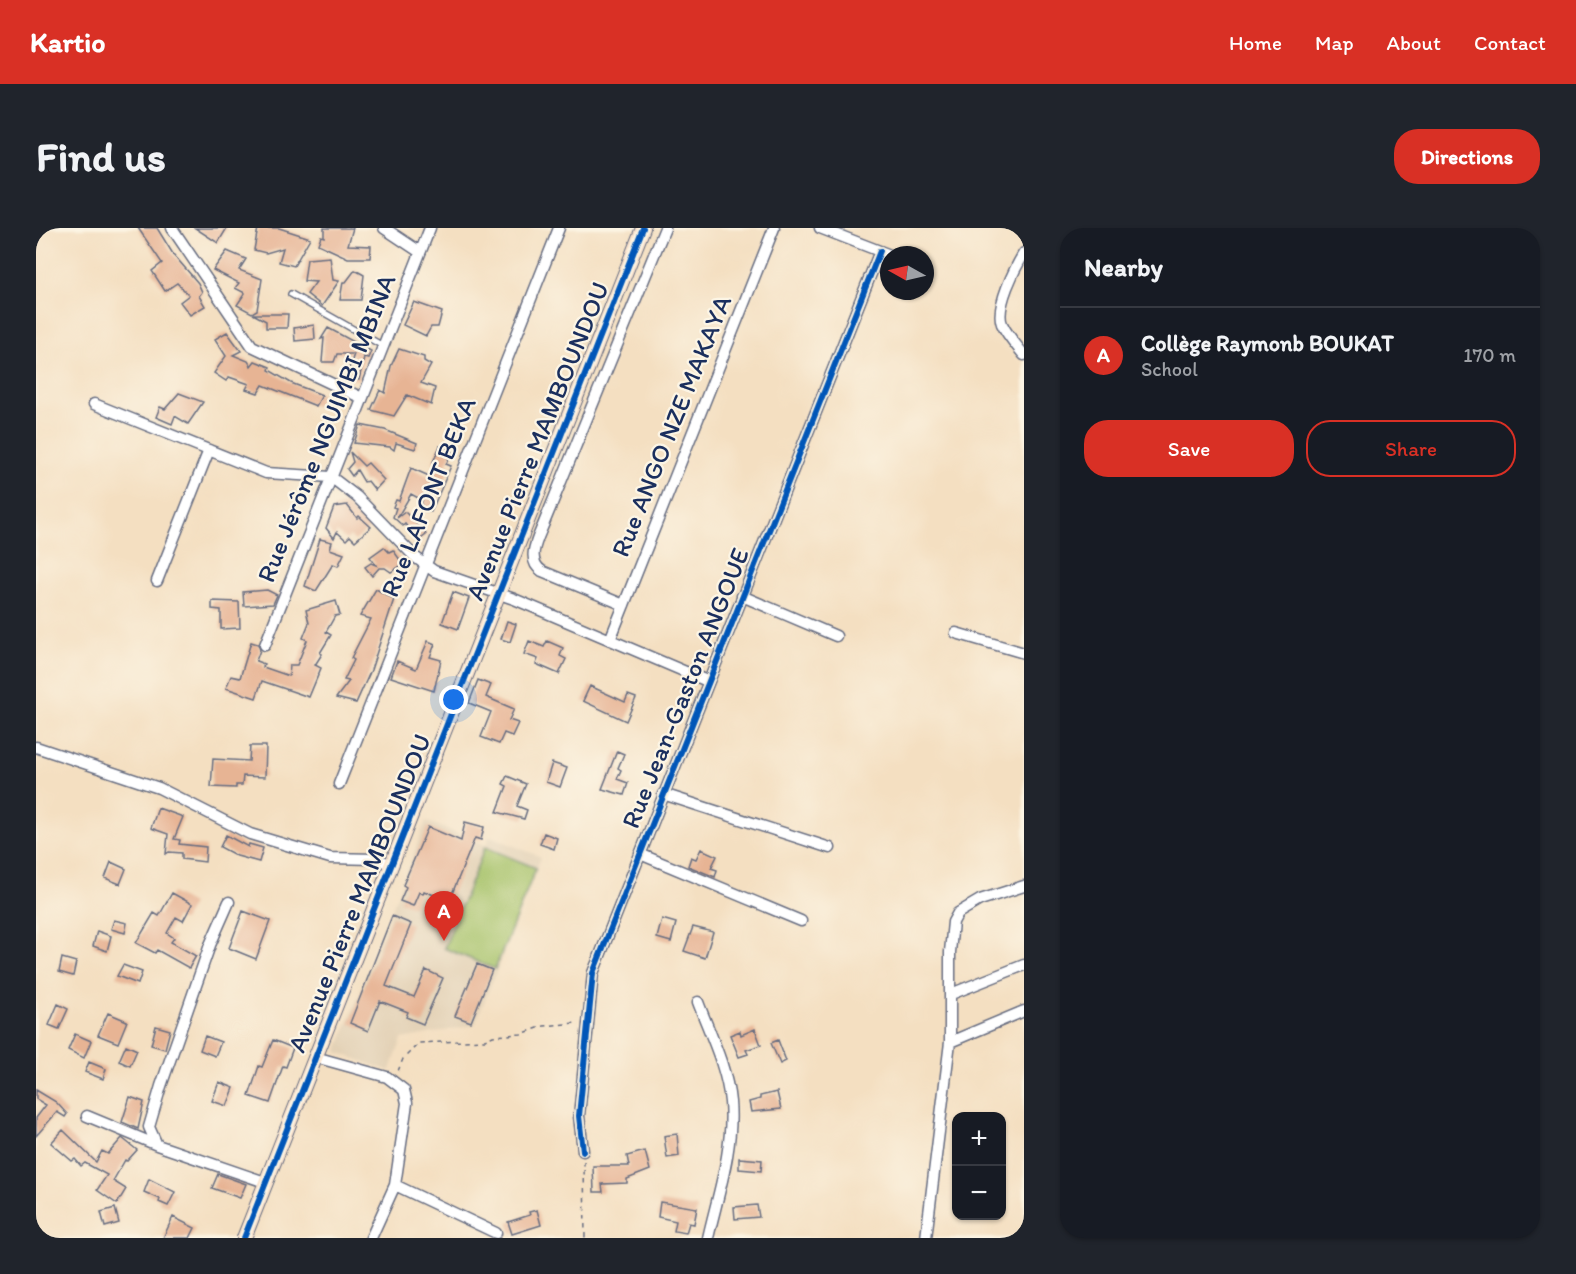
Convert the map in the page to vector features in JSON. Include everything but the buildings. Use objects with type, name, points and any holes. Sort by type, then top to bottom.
[{"type":"street","points":[[172,228],[252,346],[362,398]]},
{"type":"street","points":[[384,228],[420,252]]},
{"type":"street","name":"Rue Jérôme NGUIMBI MBINA","points":[[265,645],[430,228]]},
{"type":"street","name":"Rue LAFONT BEKA","points":[[339,784],[424,564],[559,228]]},
{"type":"street","name":"Avenue Pierre MAMBOUNDOU","points":[[244,1238],[643,228]]},
{"type":"street","points":[[624,604],[542,571],[535,567],[532,560],[541,531],[664,228]]},
{"type":"street","name":"Rue ANGO NZE MAKAYA","points":[[610,640],[774,228]]},
{"type":"street","points":[[820,228],[880,251]]},
{"type":"street","points":[[1024,253],[1007,289],[1001,313],[1001,323],[1024,355]]},
{"type":"street","name":"Rue Jean-Gaston ANGOUE","points":[[583,1151],[579,1116],[593,973],[707,681],[880,265]]},
{"type":"street","points":[[94,404],[266,473],[332,477],[357,496],[424,564],[434,571],[498,594],[707,681]]},
{"type":"street","points":[[157,581],[209,450]]},
{"type":"street","points":[[742,596],[836,636]]},
{"type":"street","points":[[956,633],[1024,653]]},
{"type":"street","points":[[36,747],[159,788],[197,810],[250,834],[330,858],[375,859],[391,864]]},
{"type":"street","points":[[663,794],[830,848]]},
{"type":"street","points":[[640,854],[801,921]]},
{"type":"street","points":[[926,1238],[950,1042],[950,952],[955,918],[980,900],[1024,886]]},
{"type":"street","points":[[157,1145],[150,1127],[161,1086],[210,945],[229,902]]},
{"type":"street","points":[[951,994],[1024,965]]},
{"type":"street","points":[[698,1002],[725,1076],[730,1101],[729,1144],[708,1238]]},
{"type":"street","points":[[950,1042],[1024,1011]]},
{"type":"street","points":[[315,1057],[395,1081],[404,1090],[407,1103],[395,1185],[371,1238]]},
{"type":"street","points":[[87,1116],[157,1145],[265,1182]]},
{"type":"street","points":[[395,1185],[496,1233]]},
{"type":"lane","points":[[291,294],[384,346]]},
{"type":"path","points":[[395,1081],[403,1059],[419,1043],[485,1040],[492,1036],[521,1034],[544,1026],[572,1025],[587,1019]]},
{"type":"path","points":[[583,1151],[585,1238]]},
{"type":"shaded area","points":[[426,821],[486,845],[490,836],[541,857],[475,1025],[402,1039],[390,1071],[337,1052]]},
{"type":"green space","points":[[485,847],[536,868],[495,969],[444,948]]},
{"type":"cycle path","points":[[244,1238],[643,228]]},
{"type":"cycle path","points":[[583,1151],[579,1116],[593,973],[880,251]]},
{"type":"place","name":"Collège Raymonb BOUKAT","points":[[444,941]]}]
